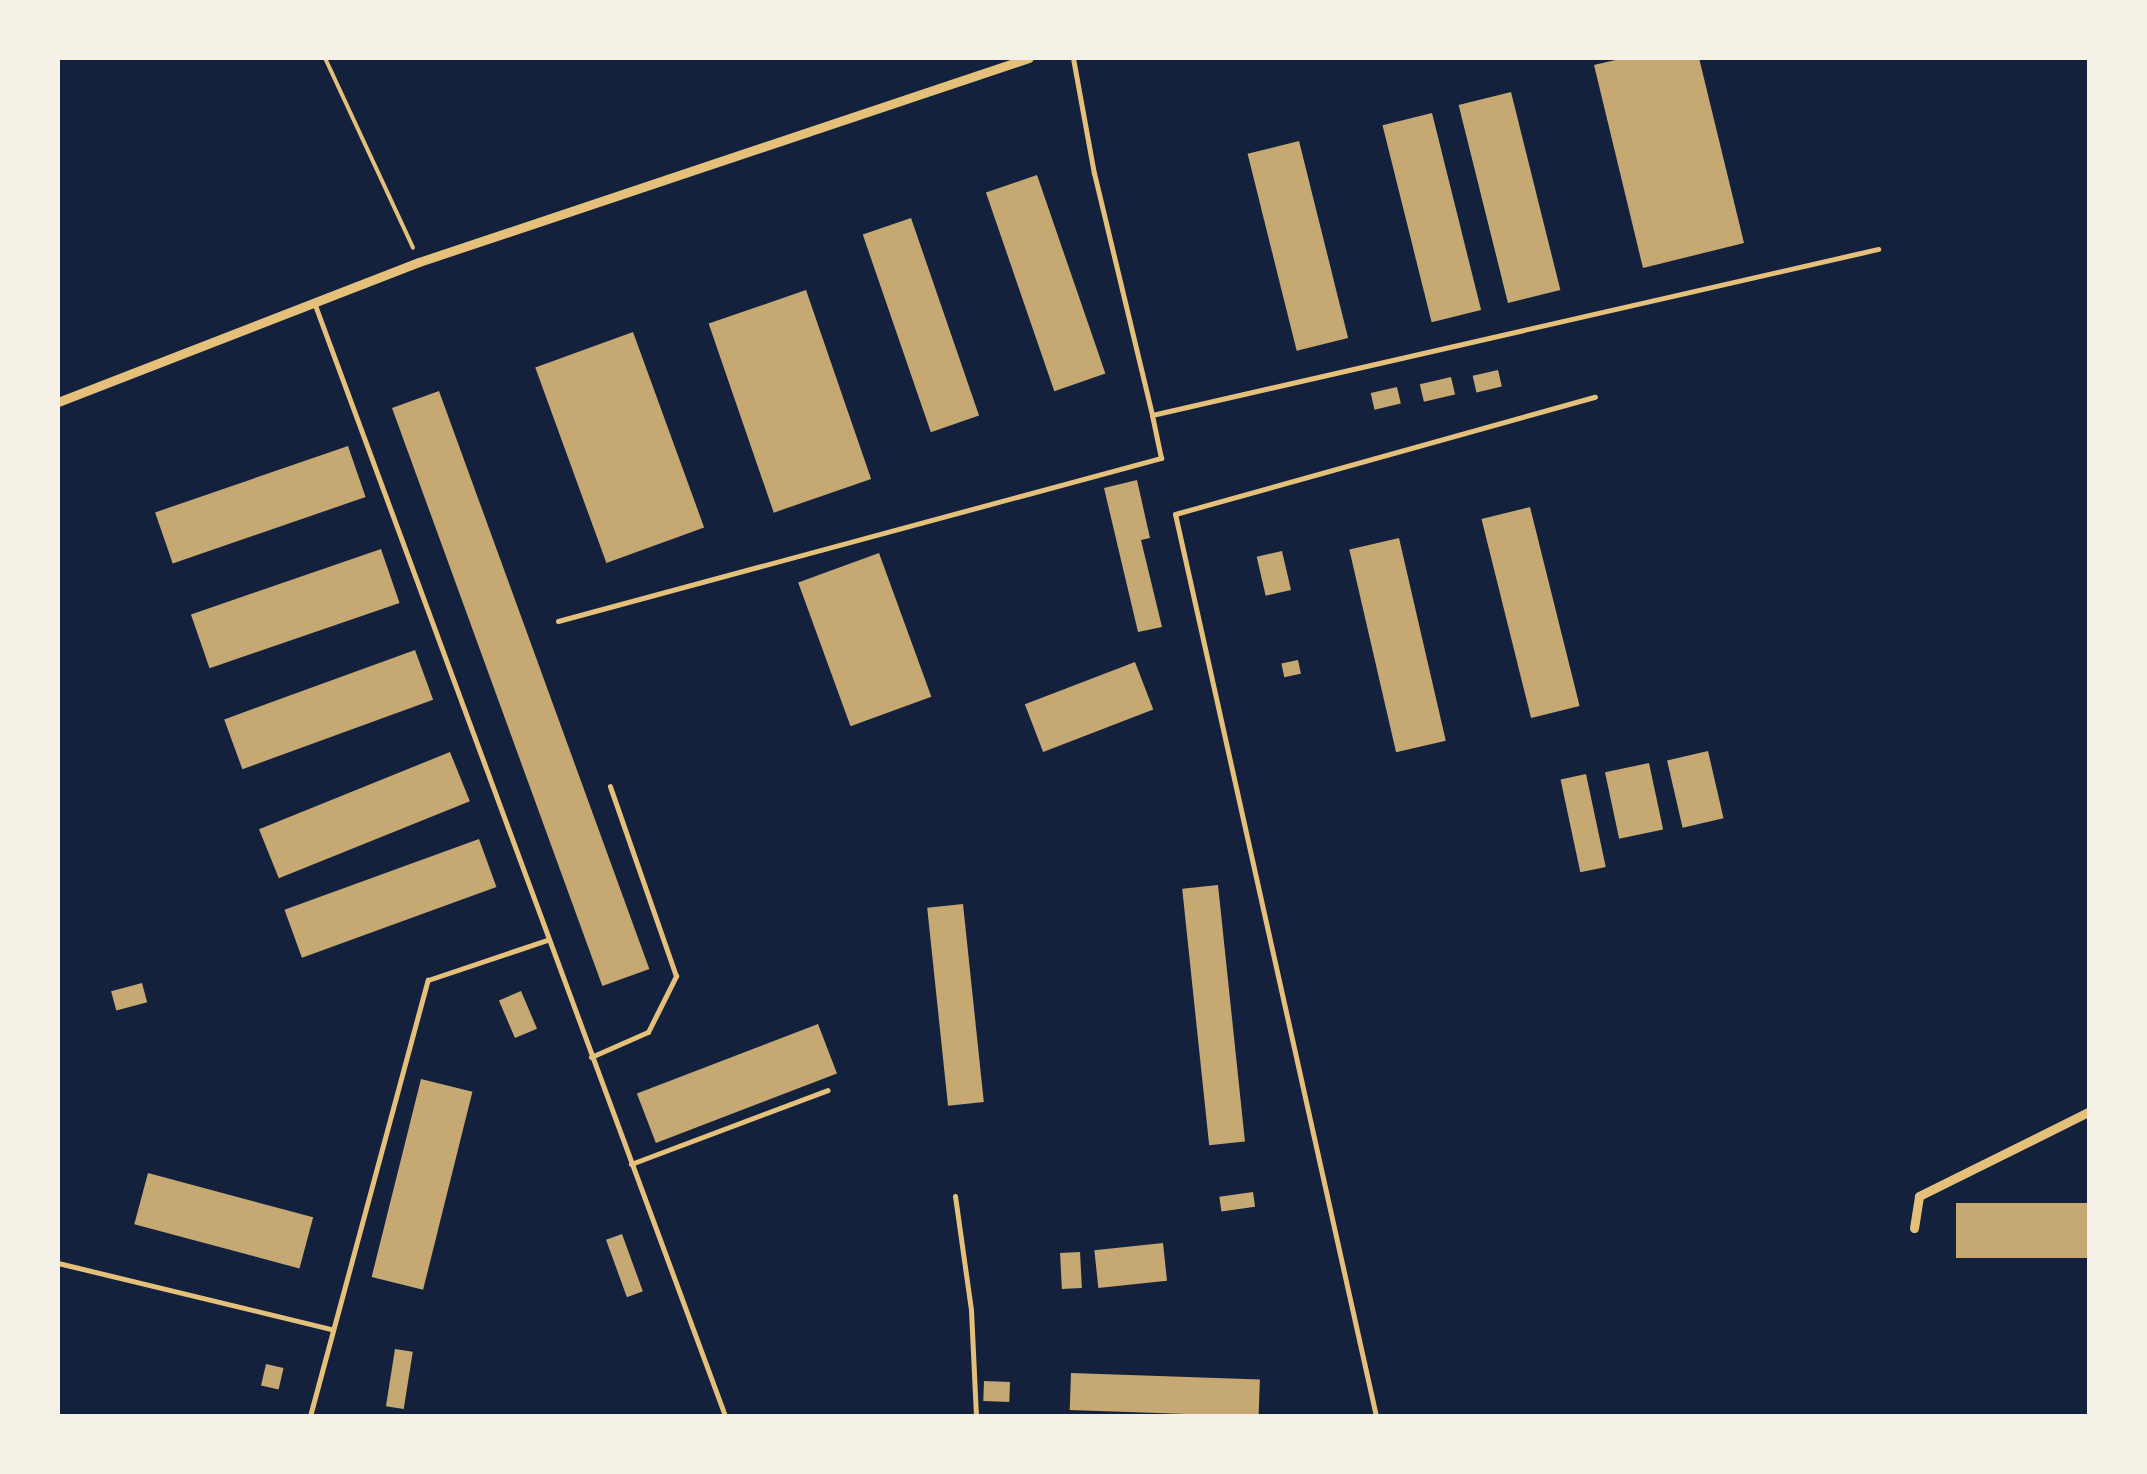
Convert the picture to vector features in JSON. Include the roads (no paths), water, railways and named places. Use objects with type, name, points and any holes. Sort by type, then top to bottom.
[{"type":"street","points":[[58,402],[419,262],[1029,58]]},
{"type":"street","points":[[1914,1228],[1919,1196],[2090,1111]]},
{"type":"lane","points":[[558,621],[1160,458],[1094,172],[1073,58]]},
{"type":"lane","points":[[1152,415],[1878,249]]},
{"type":"lane","points":[[315,305],[724,1416]]},
{"type":"lane","points":[[1376,1416],[1175,514],[1595,396]]},
{"type":"lane","points":[[591,1057],[648,1032],[676,976],[610,786]]},
{"type":"lane","points":[[310,1416],[330,1328],[428,980],[547,940]]},
{"type":"lane","points":[[630,1164],[828,1090]]},
{"type":"lane","points":[[956,1196],[970,1310],[976,1416]]},
{"type":"lane","points":[[58,1263],[330,1328]]}]
